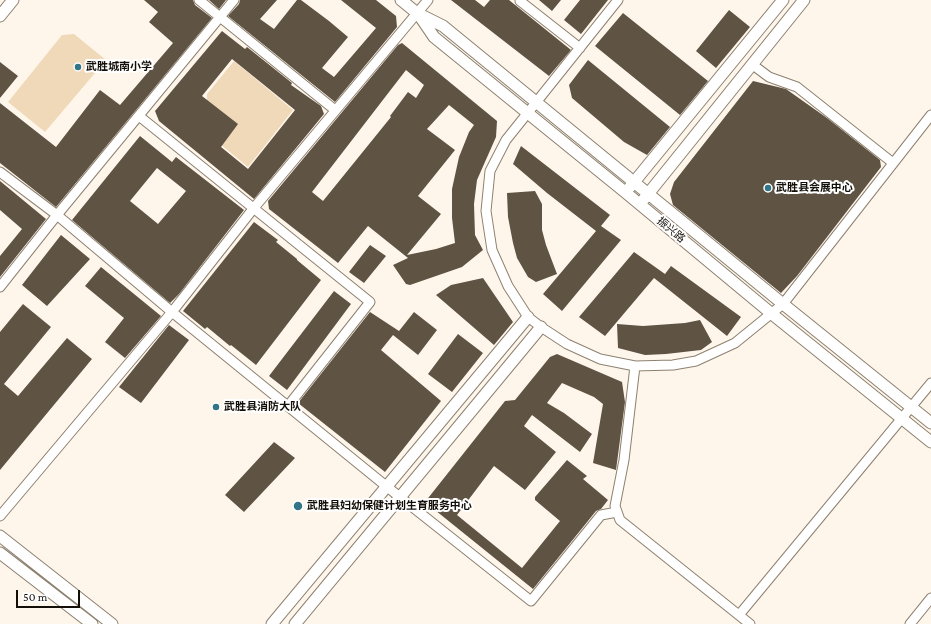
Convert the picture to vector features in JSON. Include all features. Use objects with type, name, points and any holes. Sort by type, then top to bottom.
[{"type":"main road","points":[[0,16],[13,0]]},
{"type":"main road","name":"振兴路","points":[[401,0],[417,13],[443,26],[536,104],[635,182],[931,423]]},
{"type":"main road","points":[[625,192],[635,182],[783,0]]},
{"type":"main road","points":[[640,204],[804,0]]},
{"type":"main road","name":"振兴路","points":[[417,13],[434,37],[640,204],[772,314],[931,442]]},
{"type":"main road","points":[[272,624],[528,317]]},
{"type":"main road","points":[[295,624],[541,328]]},
{"type":"main road","points":[[0,536],[112,624]]},
{"type":"main road","points":[[0,553],[92,624]]},
{"type":"street","points":[[199,0],[335,110]]},
{"type":"street","points":[[0,287],[57,215],[234,0]]},
{"type":"street","points":[[0,516],[172,312],[253,209],[428,0]]},
{"type":"street","points":[[521,0],[520,1],[580,48]]},
{"type":"street","points":[[618,0],[506,140],[490,170],[486,211],[492,250],[508,286],[528,317],[541,328],[567,344],[600,359],[635,366],[673,365],[696,361],[735,343],[783,304],[931,115]]},
{"type":"street","points":[[753,65],[769,77],[797,87],[893,163]]},
{"type":"street","points":[[138,116],[370,302],[288,406]]},
{"type":"street","points":[[0,172],[57,215],[172,312],[386,486],[531,601],[601,515],[617,512]]},
{"type":"street","points":[[635,366],[624,460],[615,506],[620,520],[750,624]]},
{"type":"street","points":[[739,615],[931,383]]},
{"type":"street","points":[[910,624],[931,598]]},
{"type":"shaded area","points":[[74,34],[106,60],[45,132],[8,102],[62,35]]},
{"type":"shaded area","points":[[234,61],[293,110],[248,167],[192,121],[207,101],[207,94]]},
{"type":"building","points":[[144,0],[193,0],[195,5],[212,18],[56,207],[0,163],[0,103],[56,147],[100,90],[120,105],[173,43],[149,22],[158,12]]},
{"type":"building","points":[[209,0],[226,0],[219,9]]},
{"type":"building","points":[[240,0],[277,0],[260,19],[274,29],[297,0],[301,0],[329,21],[348,37],[322,68],[334,77],[376,28],[341,0],[376,0],[396,16],[397,27],[335,102],[228,16],[239,4]]},
{"type":"building","points":[[451,0],[475,0],[484,7],[490,0],[509,0],[571,50],[549,76]]},
{"type":"building","points":[[539,0],[561,0],[552,11]]},
{"type":"building","points":[[580,0],[608,0],[581,34],[564,20]]},
{"type":"building","points":[[729,10],[750,27],[716,68],[696,51]]},
{"type":"building","points":[[623,13],[708,81],[680,115],[595,46]]},
{"type":"building","points":[[222,31],[245,49],[247,47],[292,83],[291,85],[321,106],[324,114],[254,199],[159,121],[155,111]],"holes":[[[232,59],[295,110],[248,169],[221,147],[238,124],[202,96]]]},
{"type":"building","points":[[402,43],[497,121],[496,137],[477,180],[474,204],[475,235],[483,250],[462,267],[410,285],[406,284],[393,265],[408,258],[368,226],[338,263],[269,209],[268,201],[398,45]],"holes":[[[406,70],[424,85],[416,98],[408,92],[390,116],[391,117],[323,201],[312,192]],[[449,105],[474,125],[469,132],[459,157],[452,189],[452,218],[455,243],[436,249],[407,255],[441,214],[418,196],[455,150],[427,129]]]},
{"type":"building","points":[[588,60],[670,127],[647,155],[624,142],[572,98],[569,85]]},
{"type":"building","points":[[0,62],[18,76],[0,98]]},
{"type":"building","name":"武胜县会展中心","points":[[753,81],[786,89],[827,118],[880,160],[881,167],[797,276],[781,293],[673,205],[670,194],[674,182]]},
{"type":"building","points":[[140,136],[172,162],[176,157],[244,210],[179,294],[170,303],[72,220]],"holes":[[[157,168],[186,191],[158,224],[130,201]]]},
{"type":"building","points":[[521,146],[610,215],[601,226],[621,240],[562,311],[543,294],[596,231],[547,193],[513,164]]},
{"type":"building","points":[[0,181],[46,219],[0,277],[0,256],[22,229],[0,210]]},
{"type":"building","points":[[535,191],[542,204],[542,230],[557,274],[536,282],[528,277],[517,258],[508,217],[507,193]]},
{"type":"building","points":[[254,222],[278,240],[276,242],[321,280],[256,365],[207,327],[205,329],[183,311]]},
{"type":"building","points":[[61,235],[90,259],[47,306],[22,285]]},
{"type":"building","points":[[370,245],[386,256],[364,283],[349,272]]},
{"type":"building","points":[[634,252],[665,274],[671,266],[741,317],[727,336],[654,278],[605,336],[579,317]]},
{"type":"building","points":[[101,267],[161,316],[125,358],[105,342],[124,318],[85,286]]},
{"type":"building","points":[[483,278],[513,322],[494,345],[436,295],[451,285]]},
{"type":"building","points":[[334,291],[351,304],[287,390],[269,376]]},
{"type":"building","points":[[23,304],[51,327],[4,384],[18,396],[67,338],[92,359],[0,470],[0,332]]},
{"type":"building","points":[[370,312],[399,331],[414,312],[437,330],[418,355],[393,335],[381,350],[441,401],[385,472],[298,403]]},
{"type":"building","points":[[700,320],[712,342],[701,350],[645,355],[618,348],[617,324],[643,326],[685,323]]},
{"type":"building","points":[[169,325],[189,340],[141,403],[119,387]]},
{"type":"building","points":[[458,334],[483,353],[452,392],[428,374]]},
{"type":"building","points":[[557,354],[622,382],[625,402],[616,470],[593,463],[603,404],[594,397],[562,383],[547,403],[564,413],[592,434],[580,452],[532,415],[524,426],[556,452],[525,490],[494,466],[457,515],[522,568],[560,521],[535,500],[535,497],[567,460],[587,476],[583,479],[608,500],[601,509],[596,511],[533,589],[425,502],[505,401],[515,400],[550,357]]},
{"type":"building","points":[[274,442],[295,458],[244,512],[225,495]]},
{"type":"place","name":"武胜城南小学","points":[[78,67]]},
{"type":"place","name":"武胜县会展中心","points":[[768,188]]},
{"type":"place","name":"武胜县消防大队","points":[[216,407]]},
{"type":"place","name":"武胜县妇幼保健计划生育服务中心","points":[[298,506]]}]
